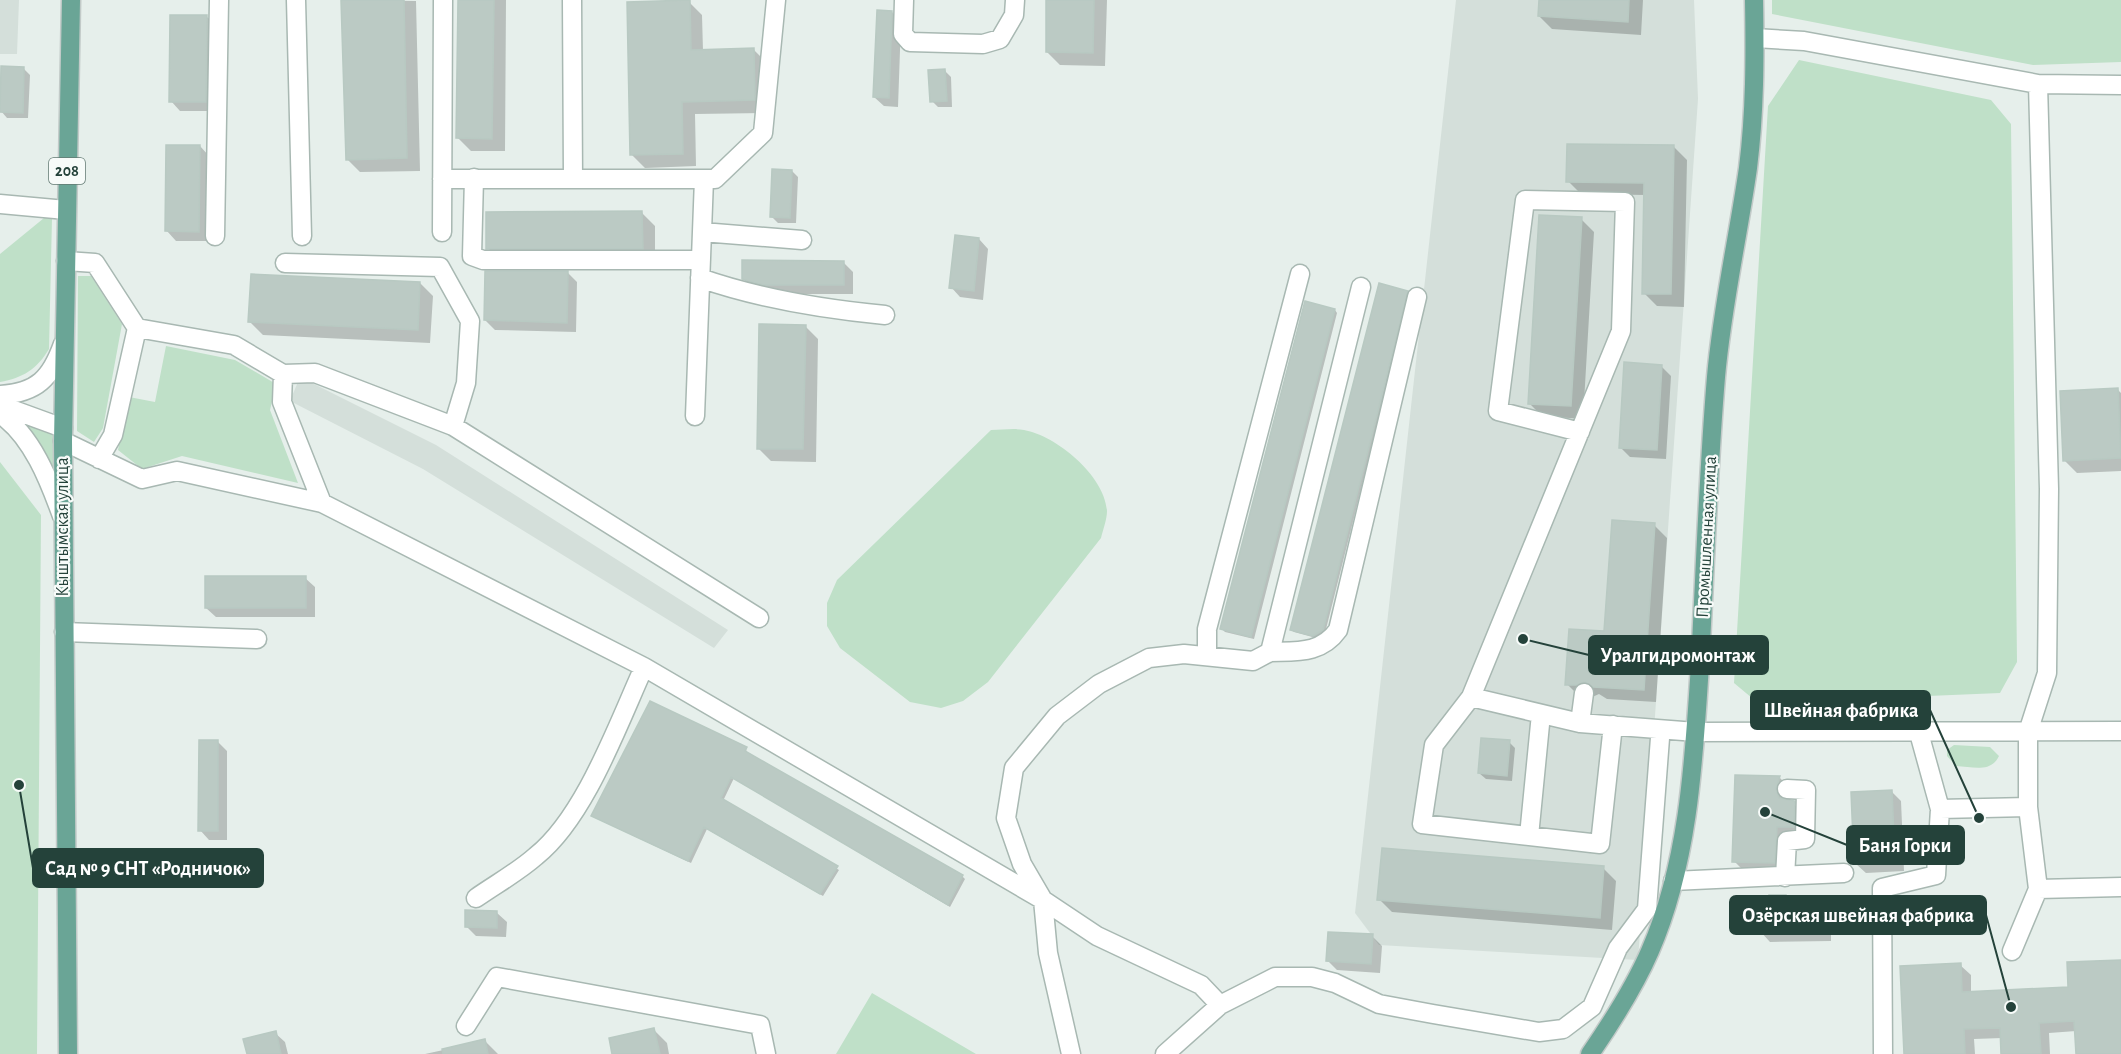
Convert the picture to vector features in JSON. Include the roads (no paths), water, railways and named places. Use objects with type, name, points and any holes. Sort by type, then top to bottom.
[{"type":"main road","name":"Кыштымская улица","points":[[68,1054],[63,435],[70,0]]},
{"type":"main road","name":"Промышленная улица","points":[[1590,1054],[1616,1016],[1651,951],[1673,881],[1686,816],[1696,732],[1716,376],[1726,292],[1748,167],[1755,38],[1754,0]]},
{"type":"street","points":[[215,236],[219,0]]},
{"type":"street","points":[[296,0],[302,236]]},
{"type":"street","points":[[442,232],[443,0]]},
{"type":"street","points":[[572,0],[573,178]]},
{"type":"street","points":[[442,178],[715,178],[763,133],[776,0]]},
{"type":"street","points":[[904,0],[903,34],[910,42],[982,44],[1000,39],[1014,15],[1015,0]]},
{"type":"street","points":[[1755,38],[1804,41],[2038,84],[2121,85]]},
{"type":"street","points":[[2012,951],[2037,889],[2028,807],[2028,732],[2046,673],[2049,524],[2038,84]]},
{"type":"street","points":[[474,178],[472,256],[483,260],[700,269],[736,291],[831,310],[885,315]]},
{"type":"street","points":[[695,416],[704,178]]},
{"type":"street","points":[[1580,432],[1498,411],[1525,200],[1625,202],[1620,331],[1580,432],[1471,697],[1434,745],[1422,824],[1600,844],[1613,725]]},
{"type":"street","points":[[0,204],[66,210]]},
{"type":"street","points":[[702,232],[802,240]]},
{"type":"street","points":[[66,261],[95,263],[137,328],[113,435],[99,459]]},
{"type":"street","points":[[285,263],[440,267],[470,321],[466,383],[453,426]]},
{"type":"street","points":[[1208,655],[1207,629],[1300,274]]},
{"type":"street","points":[[1270,652],[1360,287]]},
{"type":"street","points":[[1071,1054],[1048,953],[1043,900],[1022,864],[1006,818],[1014,768],[1057,716],[1099,684],[1149,658],[1184,654],[1253,661],[1270,652],[1316,650],[1331,640],[1338,630],[1417,297]]},
{"type":"street","points":[[137,328],[234,345],[283,374],[315,373],[453,426],[759,618]]},
{"type":"street","points":[[0,395],[20,394],[41,383],[55,367],[64,342]]},
{"type":"street","points":[[283,374],[282,402],[322,503]]},
{"type":"street","points":[[0,405],[63,435],[99,459],[142,479],[177,471],[322,503],[644,667],[1043,900],[1097,936],[1201,985],[1220,1005]]},
{"type":"street","points":[[0,414],[25,440],[38,460],[63,516]]},
{"type":"street","points":[[64,632],[257,639]]},
{"type":"street","points":[[476,898],[537,856],[561,831],[585,793],[644,667]]},
{"type":"street","points":[[1580,723],[1584,693]]},
{"type":"street","points":[[1471,697],[1580,723],[1696,732],[2121,731]]},
{"type":"street","points":[[1529,836],[1541,714]]},
{"type":"street","points":[[1883,1054],[1882,888],[1936,875],[1940,809],[1919,733]]},
{"type":"street","points":[[1165,1054],[1220,1005],[1275,977],[1312,977],[1335,983],[1379,1004],[1539,1032],[1563,1029],[1592,1007],[1618,948],[1647,909],[1660,738]]},
{"type":"street","points":[[1785,877],[1787,841],[1805,839],[1806,790],[1787,789]]},
{"type":"street","points":[[1940,809],[2028,807]]},
{"type":"street","points":[[1673,881],[1845,873]]},
{"type":"street","points":[[2037,889],[2121,887]]},
{"type":"street","points":[[466,1026],[497,977],[760,1025],[766,1054]]},
{"type":"place","name":"Уралгидромонтаж","points":[[1523,639]]},
{"type":"place","name":"Сад № 9 СНТ «Родничок»","points":[[19,785]]},
{"type":"place","name":"Баня Горки","points":[[1765,812]]},
{"type":"place","name":"Швейная фабрика","points":[[1979,818]]},
{"type":"place","name":"Озёрская швейная фабрика","points":[[2011,1007]]}]
